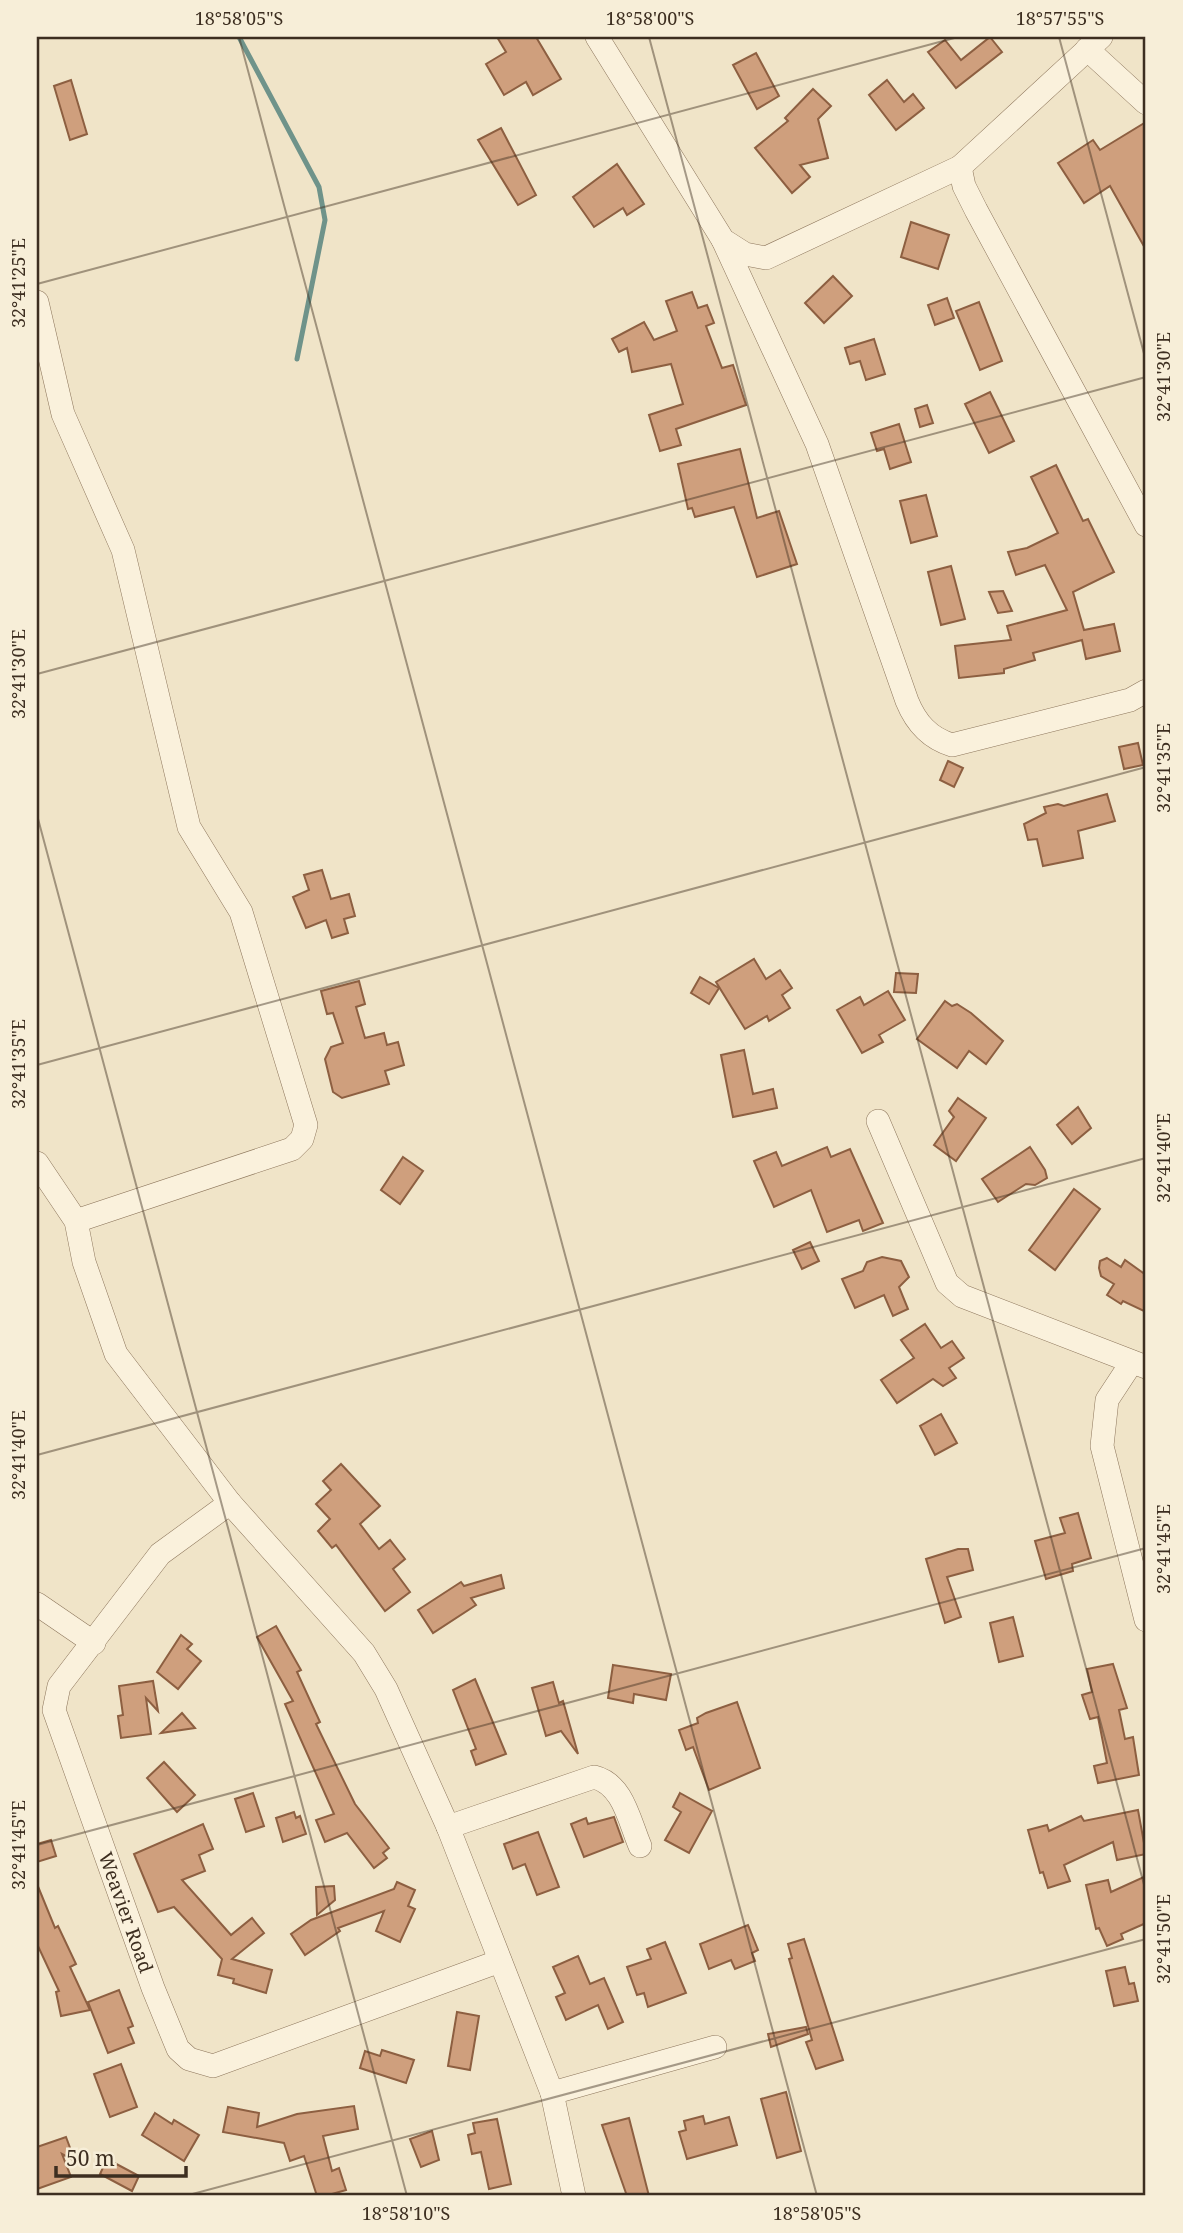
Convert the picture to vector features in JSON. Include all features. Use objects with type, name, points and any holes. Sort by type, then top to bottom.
[{"type":"street","points":[[597,37],[723,240],[817,444],[906,701],[920,725],[932,736],[951,745],[1130,700],[1146,691]]},
{"type":"street","points":[[723,240],[745,254],[766,258],[960,167],[1094,43],[1146,103]]},
{"type":"street","points":[[960,167],[964,186],[976,210],[1146,525]]},
{"type":"street","points":[[37,302],[63,414],[123,550],[189,827],[241,912],[306,1125],[302,1139],[292,1149],[76,1222]]},
{"type":"street","points":[[877,1121],[947,1283],[962,1296],[1139,1364],[1107,1399],[1102,1446],[1146,1620]]},
{"type":"street","points":[[37,1163],[76,1222],[84,1262],[116,1354],[229,1503],[364,1653],[386,1689],[448,1827],[552,2093],[574,2196]]},
{"type":"street","name":"Weavier Road","points":[[229,1503],[160,1554],[59,1686],[54,1710],[153,1988],[178,2049],[190,2059],[213,2066],[500,1961]]},
{"type":"street","points":[[37,1604],[93,1643]]},
{"type":"street","points":[[448,1827],[594,1777],[606,1780],[616,1788],[640,1846]]},
{"type":"street","points":[[552,2093],[715,2047]]},
{"type":"building","points":[[497,37],[536,37],[561,79],[533,95],[526,82],[504,95],[486,64],[506,52]]},
{"type":"building","points":[[990,37],[1002,52],[956,88],[928,52],[945,40],[961,60]]},
{"type":"building","points":[[756,53],[779,96],[757,109],[733,65]]},
{"type":"building","points":[[71,80],[87,134],[70,140],[54,86]]},
{"type":"building","points":[[887,80],[904,102],[913,94],[924,108],[896,130],[869,95]]},
{"type":"building","points":[[813,89],[831,106],[818,119],[828,158],[800,165],[810,177],[792,193],[755,148],[788,121],[785,118]]},
{"type":"building","points":[[1146,122],[1146,250],[1110,186],[1084,203],[1058,163],[1093,140],[1100,150]]},
{"type":"building","points":[[501,128],[536,195],[518,205],[478,140]]},
{"type":"building","points":[[617,164],[644,204],[627,215],[623,208],[594,227],[573,197]]},
{"type":"building","points":[[911,222],[949,235],[938,269],[901,257]]},
{"type":"building","points":[[833,276],[852,296],[824,323],[805,303]]},
{"type":"building","points":[[692,292],[698,308],[707,305],[714,323],[706,326],[722,368],[733,365],[746,405],[676,429],[681,445],[660,451],[649,415],[683,404],[671,364],[632,372],[627,348],[619,352],[612,339],[644,322],[654,340],[677,331],[666,301]]},
{"type":"building","points":[[947,298],[954,318],[935,325],[928,305]]},
{"type":"building","points":[[979,302],[1002,361],[980,370],[956,311]]},
{"type":"building","points":[[874,339],[885,374],[866,380],[860,361],[850,364],[845,348]]},
{"type":"building","points":[[990,392],[1014,441],[989,453],[965,404]]},
{"type":"building","points":[[927,405],[933,423],[920,427],[915,409]]},
{"type":"building","points":[[899,424],[911,462],[890,469],[884,449],[877,451],[871,433]]},
{"type":"building","points":[[740,449],[757,518],[779,511],[797,564],[757,577],[734,507],[695,517],[692,508],[688,509],[678,464]]},
{"type":"building","points":[[1056,465],[1083,521],[1088,519],[1114,572],[1073,592],[1084,630],[1114,624],[1120,651],[1086,659],[1082,640],[1033,653],[1035,660],[1004,669],[1004,673],[959,678],[955,646],[1011,640],[1007,626],[1067,610],[1045,565],[1016,575],[1008,552],[1027,548],[1058,533],[1031,477]]},
{"type":"building","points":[[926,495],[937,536],[911,543],[900,501]]},
{"type":"building","points":[[951,566],[965,619],[941,625],[928,572]]},
{"type":"building","points":[[1003,591],[1012,611],[998,613],[989,592]]},
{"type":"building","points":[[1138,743],[1143,765],[1124,769],[1119,747]]},
{"type":"building","points":[[948,761],[963,768],[954,787],[940,780]]},
{"type":"building","points":[[1107,794],[1115,821],[1078,831],[1083,858],[1043,866],[1037,839],[1028,840],[1024,824],[1046,813],[1044,807],[1058,804],[1064,806]]},
{"type":"building","points":[[322,870],[331,899],[349,894],[355,916],[344,919],[348,933],[332,938],[326,920],[306,928],[293,897],[309,890],[304,875]]},
{"type":"building","points":[[754,959],[766,979],[780,970],[792,988],[782,995],[790,1008],[769,1021],[767,1016],[745,1029],[716,982]]},
{"type":"building","points":[[896,973],[918,974],[916,993],[894,992]]},
{"type":"building","points":[[700,977],[719,988],[709,1004],[691,993]]},
{"type":"building","points":[[359,981],[365,1004],[356,1007],[365,1038],[384,1033],[387,1045],[398,1042],[404,1065],[385,1071],[389,1084],[342,1098],[333,1092],[325,1059],[331,1047],[343,1043],[333,1013],[327,1014],[321,991]]},
{"type":"building","points":[[888,991],[905,1020],[879,1035],[883,1042],[862,1053],[837,1010],[860,997],[864,1005]]},
{"type":"building","points":[[945,1001],[952,1006],[957,1004],[971,1013],[1003,1041],[986,1064],[969,1051],[957,1068],[917,1039]]},
{"type":"building","points":[[744,1050],[753,1094],[773,1089],[777,1108],[733,1117],[721,1055]]},
{"type":"building","points":[[958,1098],[986,1118],[956,1161],[934,1145],[954,1117],[949,1111]]},
{"type":"building","points":[[1078,1107],[1091,1128],[1072,1144],[1057,1125]]},
{"type":"building","points":[[827,1147],[831,1157],[850,1149],[883,1223],[863,1231],[859,1220],[827,1232],[811,1190],[774,1207],[754,1161],[776,1152],[782,1166]]},
{"type":"building","points":[[1030,1147],[1047,1178],[1035,1185],[1026,1184],[998,1202],[982,1179]]},
{"type":"building","points":[[403,1157],[423,1171],[400,1204],[381,1190]]},
{"type":"building","points":[[1074,1189],[1100,1209],[1055,1270],[1029,1250]]},
{"type":"building","points":[[810,1242],[819,1261],[802,1269],[793,1250]]},
{"type":"building","points":[[882,1257],[901,1261],[909,1277],[899,1287],[908,1309],[893,1316],[884,1295],[855,1308],[842,1279],[863,1271],[867,1262]]},
{"type":"building","points":[[1107,1258],[1121,1267],[1125,1260],[1146,1275],[1146,1312],[1123,1301],[1121,1304],[1107,1295],[1114,1284],[1101,1276],[1099,1268],[1100,1261]]},
{"type":"building","points":[[925,1324],[941,1348],[952,1341],[964,1358],[949,1368],[956,1378],[943,1386],[933,1379],[897,1403],[881,1380],[914,1358],[901,1340]]},
{"type":"building","points":[[941,1414],[957,1443],[935,1455],[920,1426]]},
{"type":"building","points":[[341,1464],[380,1506],[360,1524],[379,1549],[390,1540],[405,1559],[393,1569],[410,1592],[385,1611],[336,1545],[332,1548],[318,1531],[330,1519],[316,1504],[331,1490],[323,1481]]},
{"type":"building","points":[[1078,1513],[1091,1558],[1072,1564],[1073,1571],[1046,1579],[1035,1541],[1065,1533],[1060,1518]]},
{"type":"building","points":[[958,1549],[968,1549],[973,1570],[947,1577],[961,1617],[945,1623],[926,1559]]},
{"type":"building","points":[[501,1575],[504,1588],[471,1598],[476,1605],[433,1633],[418,1610],[461,1582],[464,1586]]},
{"type":"building","points":[[1013,1617],[1023,1656],[999,1662],[990,1623]]},
{"type":"building","points":[[276,1626],[301,1670],[297,1672],[320,1722],[316,1724],[355,1804],[389,1848],[383,1853],[387,1858],[374,1868],[347,1833],[325,1842],[316,1820],[334,1814],[285,1704],[293,1701],[257,1637]]},
{"type":"building","points":[[181,1635],[192,1644],[187,1649],[201,1661],[178,1689],[157,1672]]},
{"type":"building","points":[[1113,1664],[1127,1708],[1119,1710],[1125,1739],[1133,1737],[1139,1775],[1098,1783],[1094,1766],[1107,1763],[1098,1717],[1090,1719],[1082,1695],[1092,1692],[1087,1669]]},
{"type":"building","points":[[613,1665],[671,1674],[666,1700],[634,1694],[633,1703],[608,1698]]},
{"type":"building","points":[[475,1679],[506,1754],[476,1765],[471,1751],[476,1749],[453,1690]]},
{"type":"building","points":[[153,1681],[158,1711],[146,1698],[151,1734],[121,1738],[118,1716],[123,1715],[119,1686]]},
{"type":"building","points":[[553,1682],[559,1703],[563,1701],[578,1754],[561,1731],[546,1736],[532,1688]]},
{"type":"building","points":[[737,1702],[760,1768],[709,1790],[693,1747],[686,1750],[679,1730],[698,1723],[697,1718],[706,1713]]},
{"type":"building","points":[[182,1713],[195,1728],[161,1733]]},
{"type":"building","points":[[164,1762],[195,1795],[177,1812],[147,1778]]},
{"type":"building","points":[[253,1793],[264,1826],[246,1832],[235,1799]]},
{"type":"building","points":[[680,1793],[712,1811],[689,1853],[665,1840],[681,1812],[673,1807]]},
{"type":"building","points":[[1138,1810],[1146,1854],[1117,1860],[1113,1842],[1064,1865],[1070,1881],[1048,1888],[1043,1872],[1040,1873],[1028,1830],[1047,1825],[1049,1831],[1081,1816],[1084,1821]]},
{"type":"building","points":[[294,1812],[296,1818],[300,1816],[306,1834],[283,1842],[276,1818]]},
{"type":"building","points":[[614,1817],[623,1842],[584,1857],[571,1824],[586,1818],[588,1824]]},
{"type":"building","points":[[203,1824],[213,1849],[199,1855],[205,1871],[182,1880],[231,1935],[252,1918],[264,1933],[232,1959],[272,1970],[266,1993],[233,1983],[234,1979],[218,1975],[222,1959],[174,1907],[158,1912],[134,1854]]},
{"type":"building","points":[[538,1832],[559,1887],[537,1895],[525,1864],[513,1869],[504,1844]]},
{"type":"building","points":[[51,1840],[56,1856],[37,1862],[37,1844]]},
{"type":"building","points":[[1146,1876],[1146,1923],[1121,1934],[1123,1939],[1107,1946],[1099,1928],[1096,1929],[1086,1885],[1108,1880],[1111,1892]]},
{"type":"building","points":[[397,1882],[415,1890],[408,1906],[415,1909],[400,1942],[376,1931],[384,1911],[338,1928],[340,1931],[305,1955],[291,1934],[311,1920],[394,1889]]},
{"type":"building","points":[[37,1884],[55,1928],[58,1926],[76,1964],[70,1967],[90,2010],[61,2016],[56,1992],[59,1991],[37,1944]]},
{"type":"building","points":[[334,1886],[335,1900],[317,1915],[316,1887]]},
{"type":"building","points":[[748,1925],[758,1950],[752,1953],[755,1961],[735,1969],[731,1960],[709,1969],[700,1944]]},
{"type":"building","points":[[804,1939],[843,2060],[816,2069],[806,2042],[812,2040],[789,1959],[792,1958],[788,1944]]},
{"type":"building","points":[[665,1942],[686,1993],[648,2007],[644,1993],[637,1995],[627,1967],[651,1959],[647,1949]]},
{"type":"building","points":[[578,1956],[590,1984],[604,1978],[623,2022],[608,2029],[598,2005],[566,2020],[556,1997],[565,1993],[553,1967]]},
{"type":"building","points":[[1125,1967],[1129,1984],[1134,1983],[1138,2001],[1114,2006],[1106,1971]]},
{"type":"building","points":[[119,1990],[133,2026],[128,2028],[134,2043],[108,2053],[88,2002]]},
{"type":"building","points":[[457,2012],[479,2016],[470,2070],[448,2066]]},
{"type":"building","points":[[806,2027],[808,2034],[771,2047],[768,2034]]},
{"type":"building","points":[[382,2050],[414,2060],[406,2083],[360,2068],[365,2051],[380,2056]]},
{"type":"building","points":[[121,2064],[137,2107],[110,2117],[94,2074]]},
{"type":"building","points":[[786,2092],[801,2151],[777,2158],[761,2099]]},
{"type":"building","points":[[354,2106],[358,2129],[323,2136],[332,2171],[339,2168],[346,2190],[325,2196],[317,2196],[304,2156],[290,2161],[284,2143],[223,2132],[228,2107],[259,2113],[257,2127],[297,2114]]},
{"type":"building","points":[[155,2113],[172,2124],[174,2120],[199,2135],[184,2161],[142,2135]]},
{"type":"building","points":[[703,2116],[705,2124],[729,2117],[737,2145],[687,2159],[679,2132],[686,2130],[684,2121]]},
{"type":"building","points":[[629,2118],[649,2196],[627,2196],[602,2125]]},
{"type":"building","points":[[497,2119],[511,2184],[489,2189],[481,2152],[472,2154],[468,2135],[475,2133],[473,2123]]},
{"type":"building","points":[[432,2131],[439,2160],[421,2167],[410,2139]]},
{"type":"building","points":[[66,2137],[75,2161],[62,2154],[71,2177],[37,2189],[37,2147]]},
{"type":"building","points":[[107,2159],[139,2176],[132,2191],[100,2174]]},
{"type":"waterway","points":[[239,37],[319,187],[325,220],[297,359]]}]
